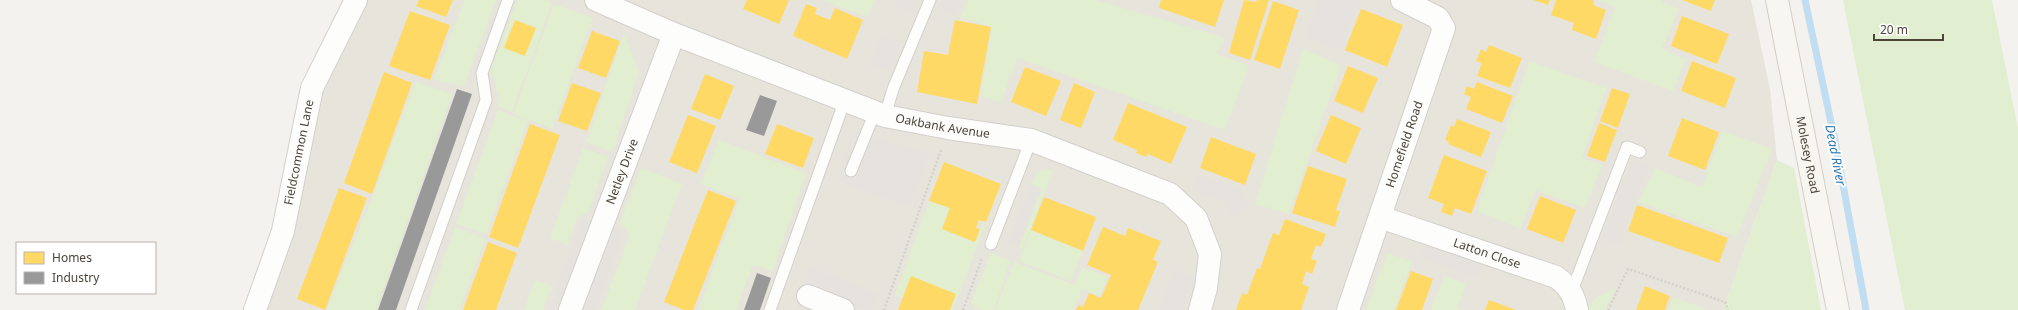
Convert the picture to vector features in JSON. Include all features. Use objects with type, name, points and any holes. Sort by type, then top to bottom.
[{"type":"street","name":"Fieldcommon Lane","points":[[255,310],[282,231],[312,88],[356,0]]},
{"type":"street","name":"Oakbank Avenue","points":[[596,0],[674,34],[880,114],[948,128],[1031,140],[1170,194],[1196,218],[1210,254],[1206,288],[1200,310]]},
{"type":"street","name":"Homefield Road","points":[[1348,310],[1444,28],[1438,18],[1402,0]]},
{"type":"street","name":"Molesey Road","points":[[1777,0],[1838,310]]},
{"type":"street","name":"Netley Drive","points":[[570,310],[674,34]]},
{"type":"street","name":"Latton Close","points":[[1380,217],[1556,277],[1565,283],[1574,301]]},
{"type":"street","points":[[808,296],[843,310]]},
{"type":"lane","points":[[411,310],[486,100],[482,73],[508,0]]},
{"type":"lane","points":[[851,172],[894,89],[930,0]]},
{"type":"lane","points":[[770,310],[845,100]]},
{"type":"lane","points":[[991,244],[1031,140]]},
{"type":"lane","points":[[1574,301],[1627,147],[1640,152]]},
{"type":"path","points":[[884,310],[948,128]]},
{"type":"path","points":[[963,310],[985,247],[989,249],[991,244]]},
{"type":"path","points":[[1608,310],[1628,269],[1725,302],[1728,310]]},
{"type":"shaded area","points":[[362,0],[1751,0],[1770,89],[1777,160],[1723,310],[262,310],[318,86]]},
{"type":"shaded area","points":[[898,0],[920,0],[916,13],[896,6]]},
{"type":"shaded area","points":[[944,0],[961,0],[955,15],[941,9]]},
{"type":"shaded area","points":[[1319,0],[1360,1],[1340,50],[1305,37]]},
{"type":"shaded area","points":[[881,37],[900,44],[891,71],[871,64]]},
{"type":"shaded area","points":[[853,131],[930,154],[909,207],[838,181]]},
{"type":"shaded area","points":[[1632,159],[1649,165],[1619,245],[1602,238]]},
{"type":"shaded area","points":[[1198,175],[1239,189],[1250,205],[1233,216],[1224,201],[1192,191]]},
{"type":"shaded area","points":[[1031,185],[1041,189],[1018,247],[1008,243]]},
{"type":"shaded area","points":[[593,218],[562,310],[549,310],[581,220]]},
{"type":"shaded area","points":[[614,227],[622,239],[595,310],[584,310]]},
{"type":"shaded area","points":[[1426,241],[1481,262],[1475,277],[1420,257]]},
{"type":"shaded area","points":[[810,267],[877,293],[871,310],[865,310],[803,286]]},
{"type":"shaded area","points":[[1176,269],[1197,278],[1183,310],[1159,310]]},
{"type":"green space","points":[[464,0],[496,0],[464,86],[434,80]]},
{"type":"green space","points":[[517,0],[545,0],[552,3],[512,112],[497,106],[500,98],[491,70]],"holes":[[[515,20],[536,28],[504,48]]]},
{"type":"green space","points":[[822,0],[874,0],[868,17]]},
{"type":"green space","points":[[968,0],[1096,0],[1225,38],[1216,54],[1249,65],[1225,130],[1017,58],[1001,102],[980,97],[992,27],[961,18]]},
{"type":"green space","points":[[1598,0],[1662,0],[1662,2],[1679,9],[1662,49],[1686,59],[1673,91],[1594,62],[1615,7]]},
{"type":"green space","points":[[1843,0],[1992,0],[2018,129],[2018,310],[1905,310]]},
{"type":"green space","points":[[554,4],[593,18],[552,129],[513,114]]},
{"type":"green space","points":[[624,33],[639,72],[612,152],[586,142]]},
{"type":"green space","points":[[1303,49],[1341,65],[1289,214],[1255,204]]},
{"type":"green space","points":[[1529,61],[1606,88],[1582,158],[1602,165],[1585,208],[1535,190],[1521,229],[1477,211]]},
{"type":"green space","points":[[415,82],[452,94],[376,310],[326,310],[372,198]]},
{"type":"green space","points":[[498,110],[528,121],[486,234],[456,224]]},
{"type":"green space","points":[[1722,131],[1772,149],[1737,237],[1638,202],[1655,168],[1702,187]]},
{"type":"green space","points":[[719,140],[806,173],[773,271],[753,265],[736,310],[698,310],[739,199],[701,184]]},
{"type":"green space","points":[[583,148],[608,157],[588,213],[577,217],[568,245],[550,238]]},
{"type":"green space","points":[[1777,160],[1794,168],[1821,310],[1723,310]]},
{"type":"green space","points":[[641,168],[682,184],[635,310],[601,310],[630,236],[620,222]]},
{"type":"green space","points":[[1045,169],[1053,171],[1023,249],[1019,247],[1042,188],[1031,184],[1038,172]]},
{"type":"green space","points":[[929,201],[950,208],[942,229],[975,241],[983,221],[986,222],[953,310],[950,310],[956,294],[911,277],[903,298],[895,295]]},
{"type":"green space","points":[[455,227],[485,239],[460,310],[425,310]]},
{"type":"green space","points":[[1031,230],[1083,251],[1071,281],[1019,261]]},
{"type":"green space","points":[[990,253],[1010,261],[994,310],[983,310],[974,307],[971,302],[985,268],[987,268],[985,267]]},
{"type":"green space","points":[[1387,253],[1412,262],[1394,310],[1366,310]]},
{"type":"green space","points":[[1014,262],[1074,285],[1082,267],[1107,276],[1100,296],[1082,289],[1074,310],[995,310]]},
{"type":"green space","points":[[1444,276],[1466,284],[1458,308],[1462,310],[1431,310]]},
{"type":"green space","points":[[535,280],[552,286],[543,310],[524,310]]},
{"type":"green space","points":[[1616,288],[1605,310],[1588,310],[1595,299]]},
{"type":"green space","points":[[1673,297],[1709,310],[1668,310]]},
{"type":"building: Homes","points":[[419,0],[453,0],[446,17],[416,6]]},
{"type":"building: Homes","points":[[747,0],[789,0],[779,24],[743,9]]},
{"type":"building: Homes","points":[[1161,0],[1224,0],[1215,27],[1159,8]]},
{"type":"building: Homes","points":[[1244,0],[1256,2],[1257,0],[1269,0],[1250,60],[1229,53]]},
{"type":"building: Homes","points":[[1533,0],[1550,0],[1548,5]]},
{"type":"building: Homes","points":[[1556,0],[1594,0],[1593,5],[1606,10],[1596,39],[1572,30],[1574,23],[1551,15]]},
{"type":"building: Homes","points":[[1682,0],[1715,0],[1711,11]]},
{"type":"building: Homes","points":[[1273,1],[1299,10],[1280,69],[1254,60]]},
{"type":"building: Homes","points":[[806,4],[817,8],[815,14],[830,20],[835,8],[863,20],[847,59],[793,36]]},
{"type":"building: Homes","points":[[1361,9],[1403,25],[1387,67],[1345,50]]},
{"type":"building: Homes","points":[[410,11],[450,25],[430,80],[389,66]]},
{"type":"building: Homes","points":[[1682,16],[1729,34],[1717,64],[1671,46]]},
{"type":"building: Homes","points":[[515,20],[536,28],[525,56],[504,48]]},
{"type":"building: Homes","points":[[955,20],[991,27],[977,104],[917,92],[924,51],[948,55]]},
{"type":"building: Homes","points":[[592,31],[620,41],[606,78],[578,68]]},
{"type":"building: Homes","points":[[1489,45],[1522,58],[1510,88],[1477,76],[1482,63],[1476,61],[1481,49],[1486,52]]},
{"type":"building: Homes","points":[[1692,61],[1736,78],[1725,108],[1681,91]]},
{"type":"building: Homes","points":[[1348,66],[1378,78],[1363,113],[1334,101]]},
{"type":"building: Homes","points":[[1025,67],[1061,81],[1046,116],[1011,102]]},
{"type":"building: Homes","points":[[384,72],[412,83],[372,194],[344,183]]},
{"type":"building: Homes","points":[[705,74],[734,86],[720,120],[691,109]]},
{"type":"building: Homes","points":[[1477,82],[1513,96],[1502,123],[1466,109],[1471,97],[1464,94],[1467,86],[1474,89]]},
{"type":"building: Homes","points":[[572,83],[601,93],[587,131],[558,121]]},
{"type":"building: Homes","points":[[1074,83],[1095,92],[1081,128],[1060,120]]},
{"type":"building: Homes","points":[[1612,88],[1630,94],[1618,128],[1600,121]]},
{"type":"building: Homes","points":[[1128,103],[1187,127],[1171,164],[1148,154],[1146,157],[1136,153],[1137,150],[1113,140]]},
{"type":"building: Homes","points":[[688,115],[716,126],[697,173],[669,162]]},
{"type":"building: Homes","points":[[1331,115],[1361,128],[1346,164],[1316,151]]},
{"type":"building: Homes","points":[[1682,118],[1719,132],[1705,170],[1668,156]]},
{"type":"building: Homes","points":[[1457,119],[1491,132],[1481,157],[1448,144],[1449,142],[1445,140],[1451,125],[1454,127]]},
{"type":"building: Homes","points":[[1599,123],[1617,130],[1605,162],[1587,156]]},
{"type":"building: Homes","points":[[530,124],[560,135],[518,248],[489,237]]},
{"type":"building: Homes","points":[[777,124],[814,138],[803,168],[765,154]]},
{"type":"building: Homes","points":[[1211,137],[1256,154],[1245,185],[1200,168]]},
{"type":"building: Homes","points":[[1444,155],[1487,171],[1471,214],[1455,208],[1452,216],[1441,212],[1444,204],[1428,198]]},
{"type":"building: Homes","points":[[944,162],[1001,184],[986,222],[979,220],[976,228],[980,229],[975,242],[942,229],[950,208],[929,201]]},
{"type":"building: Homes","points":[[1308,166],[1347,179],[1336,210],[1340,211],[1335,227],[1292,213]]},
{"type":"building: Homes","points":[[339,188],[367,198],[325,310],[297,299]]},
{"type":"building: Homes","points":[[708,190],[736,201],[693,310],[684,310],[664,302]]},
{"type":"building: Homes","points":[[1540,196],[1576,210],[1563,243],[1527,229]]},
{"type":"building: Homes","points":[[1044,197],[1096,217],[1083,251],[1031,230]]},
{"type":"building: Homes","points":[[1637,205],[1728,238],[1719,263],[1628,231]]},
{"type":"building: Homes","points":[[1285,219],[1326,234],[1321,247],[1316,245],[1311,259],[1317,261],[1312,274],[1306,271],[1302,284],[1309,287],[1301,310],[1236,310],[1242,293],[1247,295],[1257,268],[1260,269],[1273,233],[1279,235]]},
{"type":"building: Homes","points":[[1103,227],[1125,236],[1128,228],[1161,241],[1153,260],[1158,262],[1138,310],[1076,310],[1079,305],[1083,307],[1089,293],[1101,298],[1111,275],[1087,265]]},
{"type":"building: Homes","points":[[488,242],[517,253],[496,310],[463,310]]},
{"type":"building: Homes","points":[[1411,271],[1433,279],[1422,310],[1396,310]]},
{"type":"building: Homes","points":[[911,276],[956,294],[950,310],[898,310]]},
{"type":"building: Homes","points":[[1645,286],[1670,296],[1665,310],[1636,310]]},
{"type":"building: Homes","points":[[1489,300],[1516,310],[1485,310]]},
{"type":"building: Industry","points":[[457,89],[472,94],[396,310],[378,310]]},
{"type":"building: Industry","points":[[760,95],[777,101],[764,136],[746,130]]},
{"type":"building: Industry","points":[[757,273],[771,278],[760,310],[744,310]]},
{"type":"waterway","name":"Dead River","points":[[1805,0],[1835,141],[1866,310]]}]
